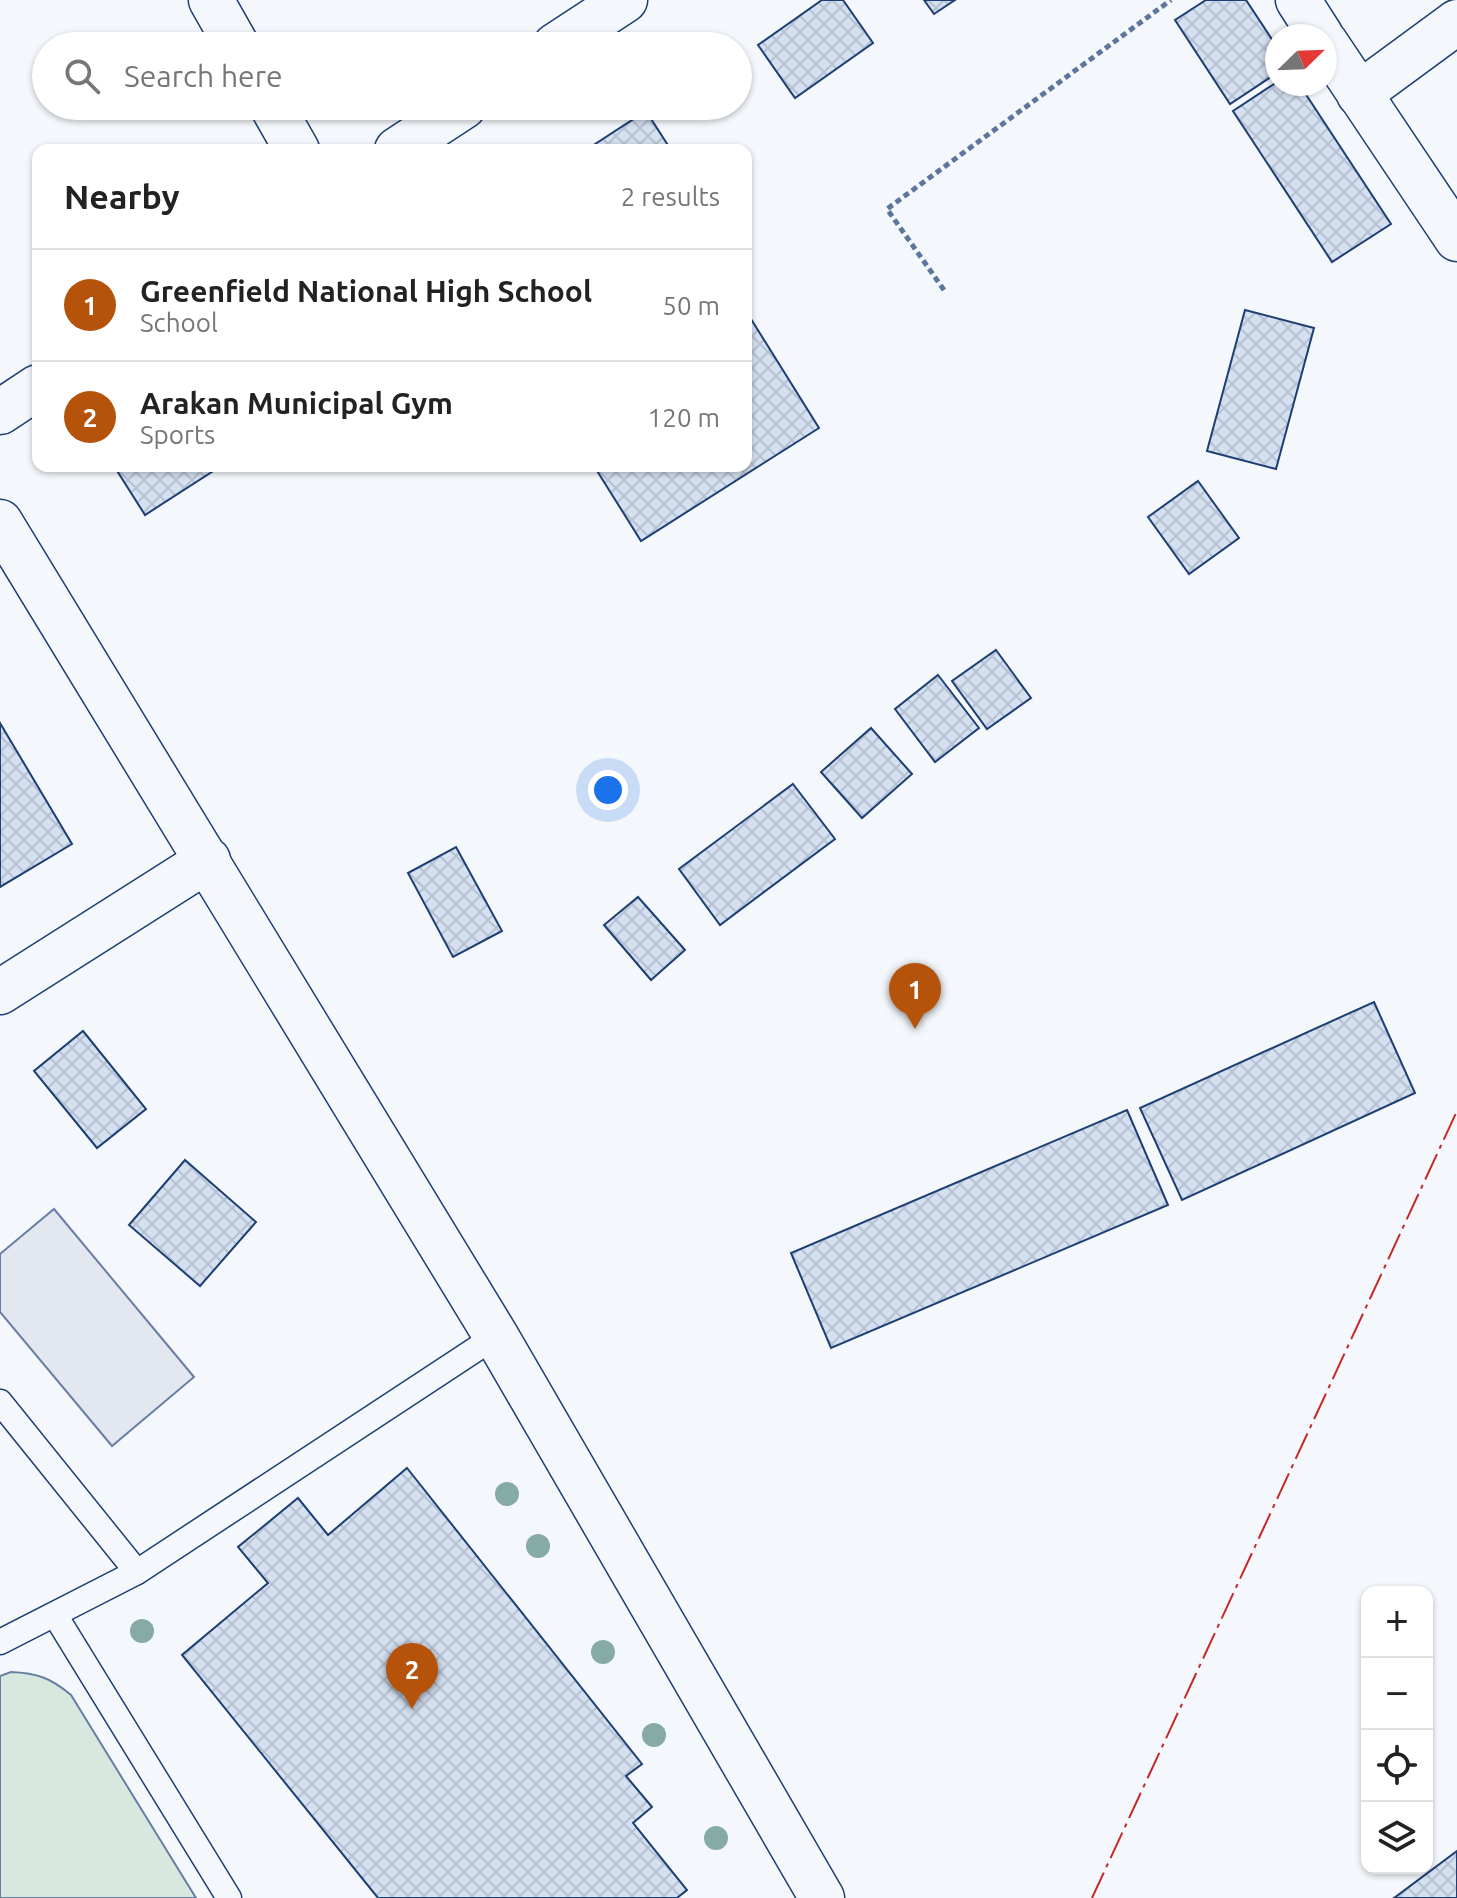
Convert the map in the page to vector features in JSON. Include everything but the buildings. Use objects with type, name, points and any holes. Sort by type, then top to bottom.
[{"type":"street","points":[[211,0],[229,32]]},
{"type":"street","points":[[576,32],[625,0]]},
{"type":"street","points":[[1298,0],[1313,24]]},
{"type":"street","points":[[1359,94],[1457,22]]},
{"type":"street","points":[[1337,60],[1457,239]]},
{"type":"street","points":[[280,120],[294,144]]},
{"type":"street","points":[[406,144],[443,120]]},
{"type":"street","points":[[0,412],[32,391]]},
{"type":"street","points":[[0,522],[496,1336],[822,1898]]},
{"type":"street","points":[[0,992],[208,860]]},
{"type":"lane","points":[[0,1642],[137,1572],[496,1336]]},
{"type":"lane","points":[[0,1402],[137,1572]]},
{"type":"lane","points":[[55,1615],[229,1898]]},
{"type":"path","points":[[944,290],[887,209],[1171,0]]},
{"type":"shaded area","points":[[54,1209],[194,1377],[112,1446],[0,1312],[0,1254]]},
{"type":"shaded area","points":[[11,1672],[43,1678],[71,1695],[196,1898],[0,1898],[0,1676]]},
{"type":"power","points":[[1092,1898],[1457,1111]]},
{"type":"place","name":"Greenfield National High School","points":[[915,1029]]},
{"type":"place","name":"Arakan Municipal Gym","points":[[412,1709]]}]
